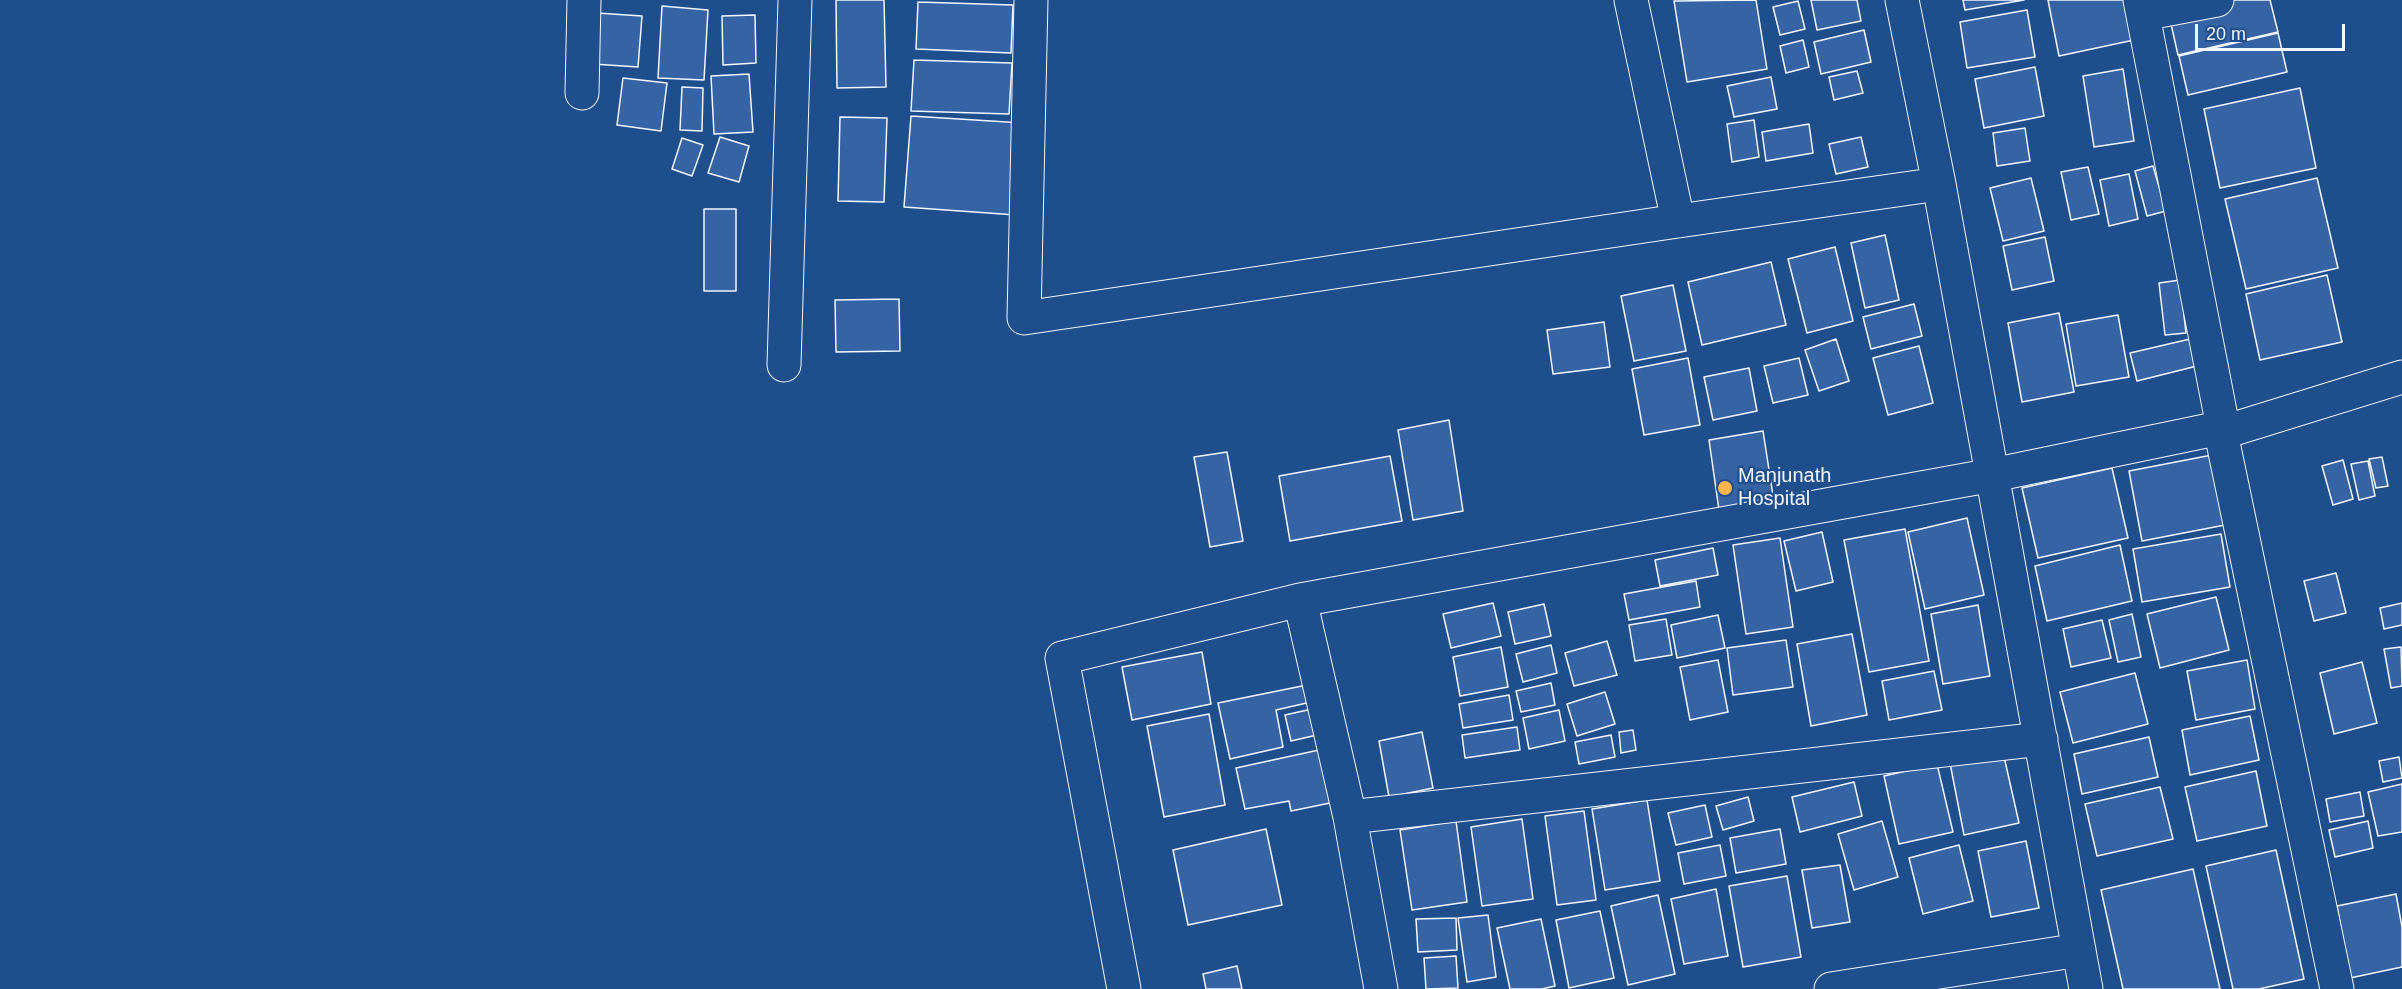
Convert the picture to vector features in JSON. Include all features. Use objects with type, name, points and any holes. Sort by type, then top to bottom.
[{"type":"street","points":[[582,93],[585,0]]},
{"type":"street","points":[[784,365],[795,0]]},
{"type":"street","points":[[1031,0],[1024,318],[1939,184]]},
{"type":"street","points":[[1631,0],[1678,221]]},
{"type":"street","points":[[1902,0],[1939,184],[2086,989]]},
{"type":"street","points":[[2217,0],[2142,7],[2222,430],[2337,989]]},
{"type":"street","points":[[1124,989],[1062,658],[1300,600],[1993,475],[2222,430],[2402,377]]},
{"type":"street","points":[[1300,600],[1350,817],[1382,989]]},
{"type":"street","points":[[1350,817],[2041,740]]},
{"type":"street","points":[[1833,989],[2079,950]]},
{"type":"building","points":[[836,0],[884,0],[886,87],[837,88]]},
{"type":"building","points":[[1756,0],[1767,69],[1687,82],[1674,1]]},
{"type":"building","points":[[1811,0],[1857,0],[1861,21],[1817,30]]},
{"type":"building","points":[[1963,0],[2024,0],[1965,10]]},
{"type":"building","points":[[2048,0],[2125,0],[2134,40],[2059,56]]},
{"type":"building","points":[[2233,0],[2270,0],[2278,32],[2178,55],[2169,15]]},
{"type":"building","points":[[1798,1],[1805,29],[1780,35],[1773,7]]},
{"type":"building","points":[[918,2],[1013,5],[1011,53],[916,49]]},
{"type":"building","points":[[662,6],[708,10],[704,80],[658,78]]},
{"type":"building","points":[[2027,10],[2035,57],[1967,68],[1960,22]]},
{"type":"building","points":[[597,13],[642,16],[638,67],[593,64]]},
{"type":"building","points":[[755,15],[756,63],[723,65],[722,16]]},
{"type":"building","points":[[1864,30],[1871,62],[1821,74],[1814,42]]},
{"type":"building","points":[[2278,33],[2287,72],[2188,95],[2179,56]]},
{"type":"building","points":[[1803,40],[1809,67],[1786,73],[1780,46]]},
{"type":"building","points":[[914,60],[1012,63],[1009,114],[911,111]]},
{"type":"building","points":[[2035,67],[2044,116],[1984,128],[1975,79]]},
{"type":"building","points":[[2123,69],[2134,141],[2094,147],[2083,76]]},
{"type":"building","points":[[1857,71],[1863,93],[1834,100],[1829,77]]},
{"type":"building","points":[[749,74],[753,132],[714,134],[711,76]]},
{"type":"building","points":[[1771,77],[1777,109],[1734,117],[1727,86]]},
{"type":"building","points":[[623,78],[667,83],[661,131],[617,125]]},
{"type":"building","points":[[682,87],[703,88],[702,131],[680,130]]},
{"type":"building","points":[[2300,88],[2316,168],[2220,188],[2204,109]]},
{"type":"building","points":[[911,116],[1023,123],[1016,215],[904,207]]},
{"type":"building","points":[[840,117],[887,118],[884,202],[838,201]]},
{"type":"building","points":[[1754,120],[1759,157],[1732,162],[1727,124]]},
{"type":"building","points":[[1809,124],[1813,153],[1766,161],[1762,132]]},
{"type":"building","points":[[2025,128],[2030,161],[1997,166],[1993,133]]},
{"type":"building","points":[[720,137],[749,146],[739,182],[708,173]]},
{"type":"building","points":[[1861,137],[1868,167],[1836,174],[1829,144]]},
{"type":"building","points":[[682,138],[703,145],[692,176],[672,169]]},
{"type":"building","points":[[2153,166],[2166,211],[2147,216],[2135,171]]},
{"type":"building","points":[[2088,167],[2099,214],[2071,220],[2061,172]]},
{"type":"building","points":[[2129,174],[2138,219],[2109,226],[2100,180]]},
{"type":"building","points":[[2031,178],[2044,231],[2003,241],[1990,188]]},
{"type":"building","points":[[2317,178],[2338,268],[2246,289],[2225,199]]},
{"type":"building","points":[[704,209],[736,209],[736,291],[704,291]]},
{"type":"building","points":[[1885,235],[1899,300],[1865,308],[1851,243]]},
{"type":"building","points":[[2045,237],[2054,281],[2012,290],[2003,246]]},
{"type":"building","points":[[1835,247],[1853,321],[1807,333],[1788,259]]},
{"type":"building","points":[[1771,262],[1786,325],[1702,345],[1688,282]]},
{"type":"building","points":[[2327,275],[2342,342],[2260,360],[2246,294]]},
{"type":"building","points":[[2180,280],[2186,333],[2165,335],[2159,283]]},
{"type":"building","points":[[1673,285],[1686,351],[1634,361],[1621,296]]},
{"type":"building","points":[[899,299],[900,351],[836,352],[835,300]]},
{"type":"building","points":[[1914,304],[1922,336],[1871,349],[1863,317]]},
{"type":"building","points":[[2059,313],[2074,392],[2022,402],[2008,323]]},
{"type":"building","points":[[2118,315],[2129,377],[2076,386],[2066,324]]},
{"type":"building","points":[[1604,322],[1610,367],[1553,374],[1547,330]]},
{"type":"building","points":[[1836,339],[1849,381],[1819,391],[1805,350]]},
{"type":"building","points":[[2190,339],[2197,366],[2137,381],[2130,353]]},
{"type":"building","points":[[1919,346],[1933,403],[1888,415],[1873,358]]},
{"type":"building","points":[[1688,358],[1700,425],[1644,435],[1632,369]]},
{"type":"building","points":[[1799,358],[1808,395],[1773,403],[1764,366]]},
{"type":"building","points":[[1749,368],[1757,411],[1713,420],[1704,377]]},
{"type":"building","points":[[1449,420],[1463,511],[1413,520],[1398,430]]},
{"type":"building","points":[[1763,431],[1774,502],[1719,510],[1709,440]]},
{"type":"building","points":[[1227,452],[1243,541],[1210,547],[1194,457]]},
{"type":"building","points":[[2212,455],[2225,525],[2142,541],[2129,471]]},
{"type":"building","points":[[1390,456],[1402,521],[1290,541],[1279,476]]},
{"type":"building","points":[[2382,457],[2388,486],[2376,488],[2369,459]]},
{"type":"building","points":[[2343,460],[2353,499],[2333,505],[2322,466]]},
{"type":"building","points":[[2368,461],[2375,496],[2359,500],[2351,464]]},
{"type":"building","points":[[2112,468],[2128,538],[2038,558],[2022,488]]},
{"type":"building","points":[[1967,518],[1984,595],[1925,609],[1908,532]]},
{"type":"building","points":[[1905,529],[1929,661],[1869,672],[1844,540]]},
{"type":"building","points":[[1822,532],[1833,582],[1796,591],[1784,541]]},
{"type":"building","points":[[2221,534],[2230,587],[2142,602],[2133,549]]},
{"type":"building","points":[[1780,538],[1793,627],[1746,634],[1733,545]]},
{"type":"building","points":[[2120,545],[2132,601],[2047,621],[2035,566]]},
{"type":"building","points":[[1713,548],[1718,575],[1660,586],[1655,560]]},
{"type":"building","points":[[2336,573],[2346,613],[2314,621],[2304,581]]},
{"type":"building","points":[[1696,581],[1700,607],[1629,620],[1624,594]]},
{"type":"building","points":[[2216,597],[2229,650],[2160,668],[2147,614]]},
{"type":"building","points":[[1493,603],[1501,636],[1451,648],[1443,614]]},
{"type":"building","points":[[2402,603],[2402,625],[2384,629],[2380,608]]},
{"type":"building","points":[[1544,604],[1551,636],[1515,644],[1508,612]]},
{"type":"building","points":[[1978,605],[1990,676],[1943,684],[1931,614]]},
{"type":"building","points":[[2132,614],[2141,657],[2118,662],[2109,620]]},
{"type":"building","points":[[1718,615],[1725,648],[1677,658],[1671,625]]},
{"type":"building","points":[[1666,619],[1672,655],[1635,661],[1629,625]]},
{"type":"building","points":[[2102,620],[2111,658],[2071,667],[2063,629]]},
{"type":"building","points":[[1852,634],[1867,715],[1811,726],[1797,644]]},
{"type":"building","points":[[1786,640],[1793,687],[1733,695],[1727,648]]},
{"type":"building","points":[[1607,641],[1617,675],[1574,686],[1565,653]]},
{"type":"building","points":[[1551,645],[1557,673],[1523,682],[1516,654]]},
{"type":"building","points":[[1501,647],[1508,687],[1460,696],[1453,657]]},
{"type":"building","points":[[2401,647],[2402,686],[2391,688],[2384,649]]},
{"type":"building","points":[[1202,652],[1211,704],[1132,720],[1122,667]]},
{"type":"building","points":[[1718,660],[1728,712],[1690,720],[1680,667]]},
{"type":"building","points":[[2247,660],[2255,709],[2196,720],[2187,671]]},
{"type":"building","points":[[2362,662],[2377,723],[2334,734],[2320,673]]},
{"type":"building","points":[[1934,671],[1942,710],[1889,720],[1882,681]]},
{"type":"building","points":[[2135,673],[2148,724],[2073,743],[2060,692]]},
{"type":"building","points":[[1551,683],[1555,705],[1521,712],[1516,691]]},
{"type":"building","points":[[1307,685],[1311,702],[1276,710],[1283,747],[1230,759],[1218,703]]},
{"type":"building","points":[[1605,692],[1615,724],[1577,736],[1567,704]]},
{"type":"building","points":[[1509,695],[1513,720],[1463,728],[1459,704]]},
{"type":"building","points":[[1312,709],[1317,735],[1291,741],[1285,715]]},
{"type":"building","points":[[1559,710],[1565,741],[1529,749],[1523,718]]},
{"type":"building","points":[[1209,714],[1225,805],[1164,817],[1147,726]]},
{"type":"building","points":[[2250,716],[2259,760],[2190,775],[2182,730]]},
{"type":"building","points":[[1517,727],[1520,750],[1465,758],[1462,735]]},
{"type":"building","points":[[1633,730],[1636,750],[1621,753],[1619,732]]},
{"type":"building","points":[[1422,732],[1433,788],[1389,797],[1379,741]]},
{"type":"building","points":[[1611,735],[1615,757],[1579,764],[1575,742]]},
{"type":"building","points":[[2149,737],[2158,777],[2082,794],[2074,754]]},
{"type":"building","points":[[1319,750],[1330,803],[1291,811],[1289,801],[1245,809],[1236,768]]},
{"type":"building","points":[[2003,752],[2019,823],[1964,835],[1950,763]]},
{"type":"building","points":[[2399,757],[2402,778],[2383,782],[2379,761]]},
{"type":"building","points":[[1937,764],[1953,832],[1899,844],[1884,776]]},
{"type":"building","points":[[2256,771],[2267,826],[2197,841],[2185,787]]},
{"type":"building","points":[[1854,782],[1862,816],[1800,832],[1792,797]]},
{"type":"building","points":[[2402,784],[2402,832],[2378,836],[2368,792]]},
{"type":"building","points":[[2160,787],[2173,839],[2097,856],[2085,804]]},
{"type":"building","points":[[2360,792],[2364,816],[2330,822],[2326,799]]},
{"type":"building","points":[[1748,797],[1754,821],[1723,830],[1716,806]]},
{"type":"building","points":[[1647,800],[1660,881],[1605,890],[1592,809]]},
{"type":"building","points":[[1705,805],[1712,837],[1676,845],[1668,813]]},
{"type":"building","points":[[1584,811],[1596,900],[1557,905],[1545,816]]},
{"type":"building","points":[[1522,819],[1533,899],[1482,906],[1471,827]]},
{"type":"building","points":[[1456,821],[1467,902],[1412,910],[1400,830]]},
{"type":"building","points":[[1882,821],[1898,877],[1854,890],[1838,834]]},
{"type":"building","points":[[2368,821],[2373,848],[2335,857],[2329,830]]},
{"type":"building","points":[[1266,829],[1282,905],[1188,925],[1173,850]]},
{"type":"building","points":[[1780,829],[1786,864],[1736,873],[1730,838]]},
{"type":"building","points":[[2026,841],[2039,908],[1991,917],[1978,851]]},
{"type":"building","points":[[1720,845],[1726,876],[1684,884],[1678,853]]},
{"type":"building","points":[[1959,845],[1973,901],[1923,914],[1909,858]]},
{"type":"building","points":[[2276,850],[2304,979],[2259,989],[2233,989],[2206,866]]},
{"type":"building","points":[[1840,865],[1850,922],[1812,928],[1802,870]]},
{"type":"building","points":[[2193,869],[2220,989],[2123,989],[2101,890]]},
{"type":"building","points":[[1787,876],[1801,957],[1743,967],[1729,886]]},
{"type":"building","points":[[1716,889],[1728,956],[1684,964],[1671,899]]},
{"type":"building","points":[[2396,894],[2402,927],[2402,967],[2350,978],[2337,906]]},
{"type":"building","points":[[1658,895],[1675,974],[1628,985],[1611,906]]},
{"type":"building","points":[[1600,911],[1614,978],[1569,988],[1556,920]]},
{"type":"building","points":[[1488,915],[1496,977],[1467,982],[1458,918]]},
{"type":"building","points":[[1456,918],[1457,950],[1418,952],[1416,919]]},
{"type":"building","points":[[1541,919],[1555,986],[1542,989],[1510,989],[1497,928]]},
{"type":"building","points":[[1456,956],[1458,988],[1426,989],[1424,958]]},
{"type":"building","points":[[1237,966],[1242,989],[1206,989],[1203,974]]},
{"type":"place","name":"Manjunath Hospital","points":[[1725,488]]}]
